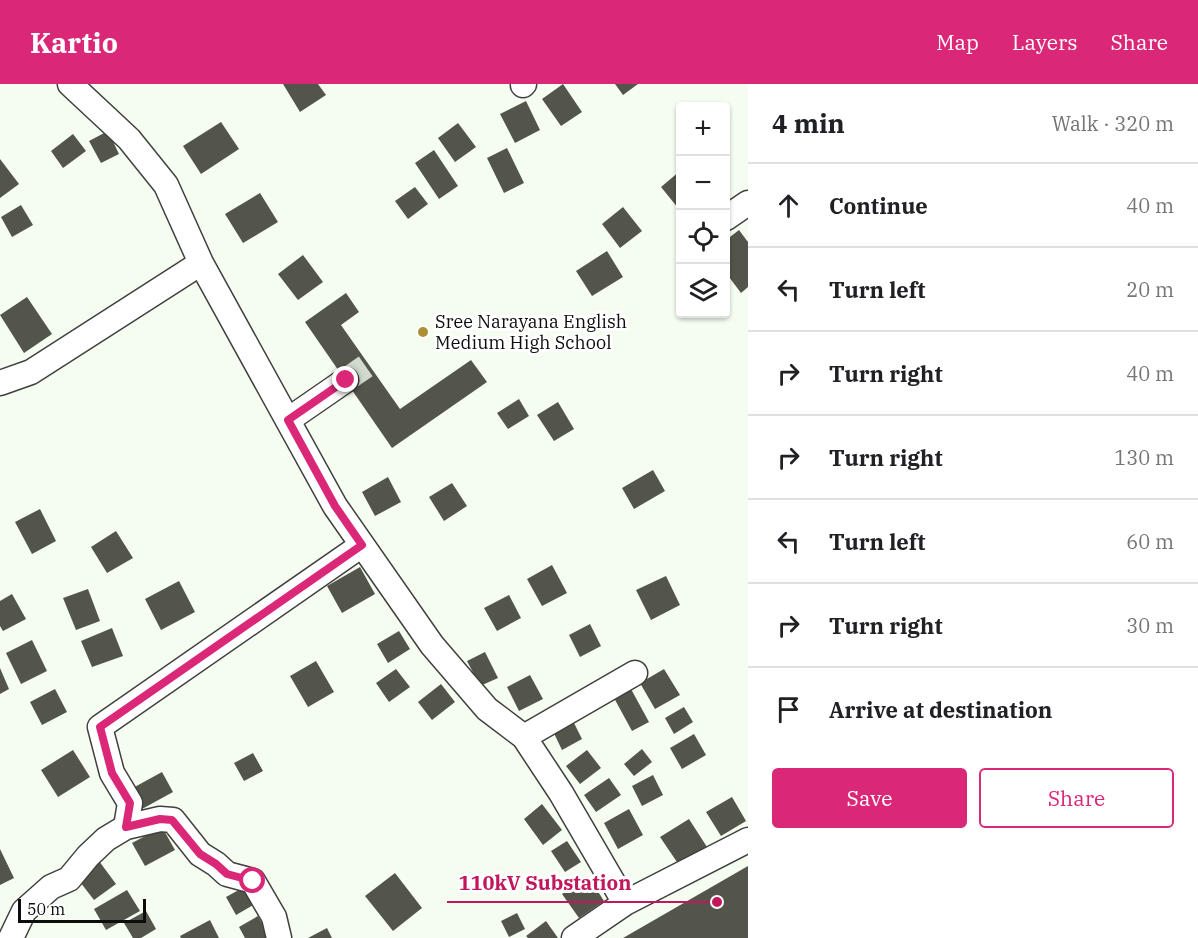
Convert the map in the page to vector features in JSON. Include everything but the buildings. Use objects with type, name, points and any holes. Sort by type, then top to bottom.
[{"type":"street","points":[[70,84],[129,139],[166,185],[201,263],[335,506],[432,645],[487,709],[524,736],[561,793],[625,903]]},
{"type":"street","points":[[730,215],[748,203]]},
{"type":"street","points":[[0,383],[31,372],[201,263]]},
{"type":"street","points":[[288,420],[346,380]]},
{"type":"street","points":[[126,827],[130,803],[112,773],[100,727],[362,545]]},
{"type":"street","points":[[524,736],[635,673]]},
{"type":"street","points":[[10,938],[24,911],[51,887],[69,879],[106,839],[126,827],[160,819],[172,820],[200,854],[227,874],[253,881],[274,917],[279,938]]},
{"type":"street","points":[[574,938],[625,903],[748,840]]},
{"type":"tunnel","points":[[346,380],[369,364]]},
{"type":"place","name":"Sree Narayana English Medium High School","points":[[423,332]]},
{"type":"place","name":"110kV Substation","points":[[717,902]]},
{"type":"route","points":[[253,881],[227,874],[200,854],[172,820],[160,819],[126,827],[130,803],[112,773],[100,727],[362,545],[335,506],[288,420],[346,380]]}]
